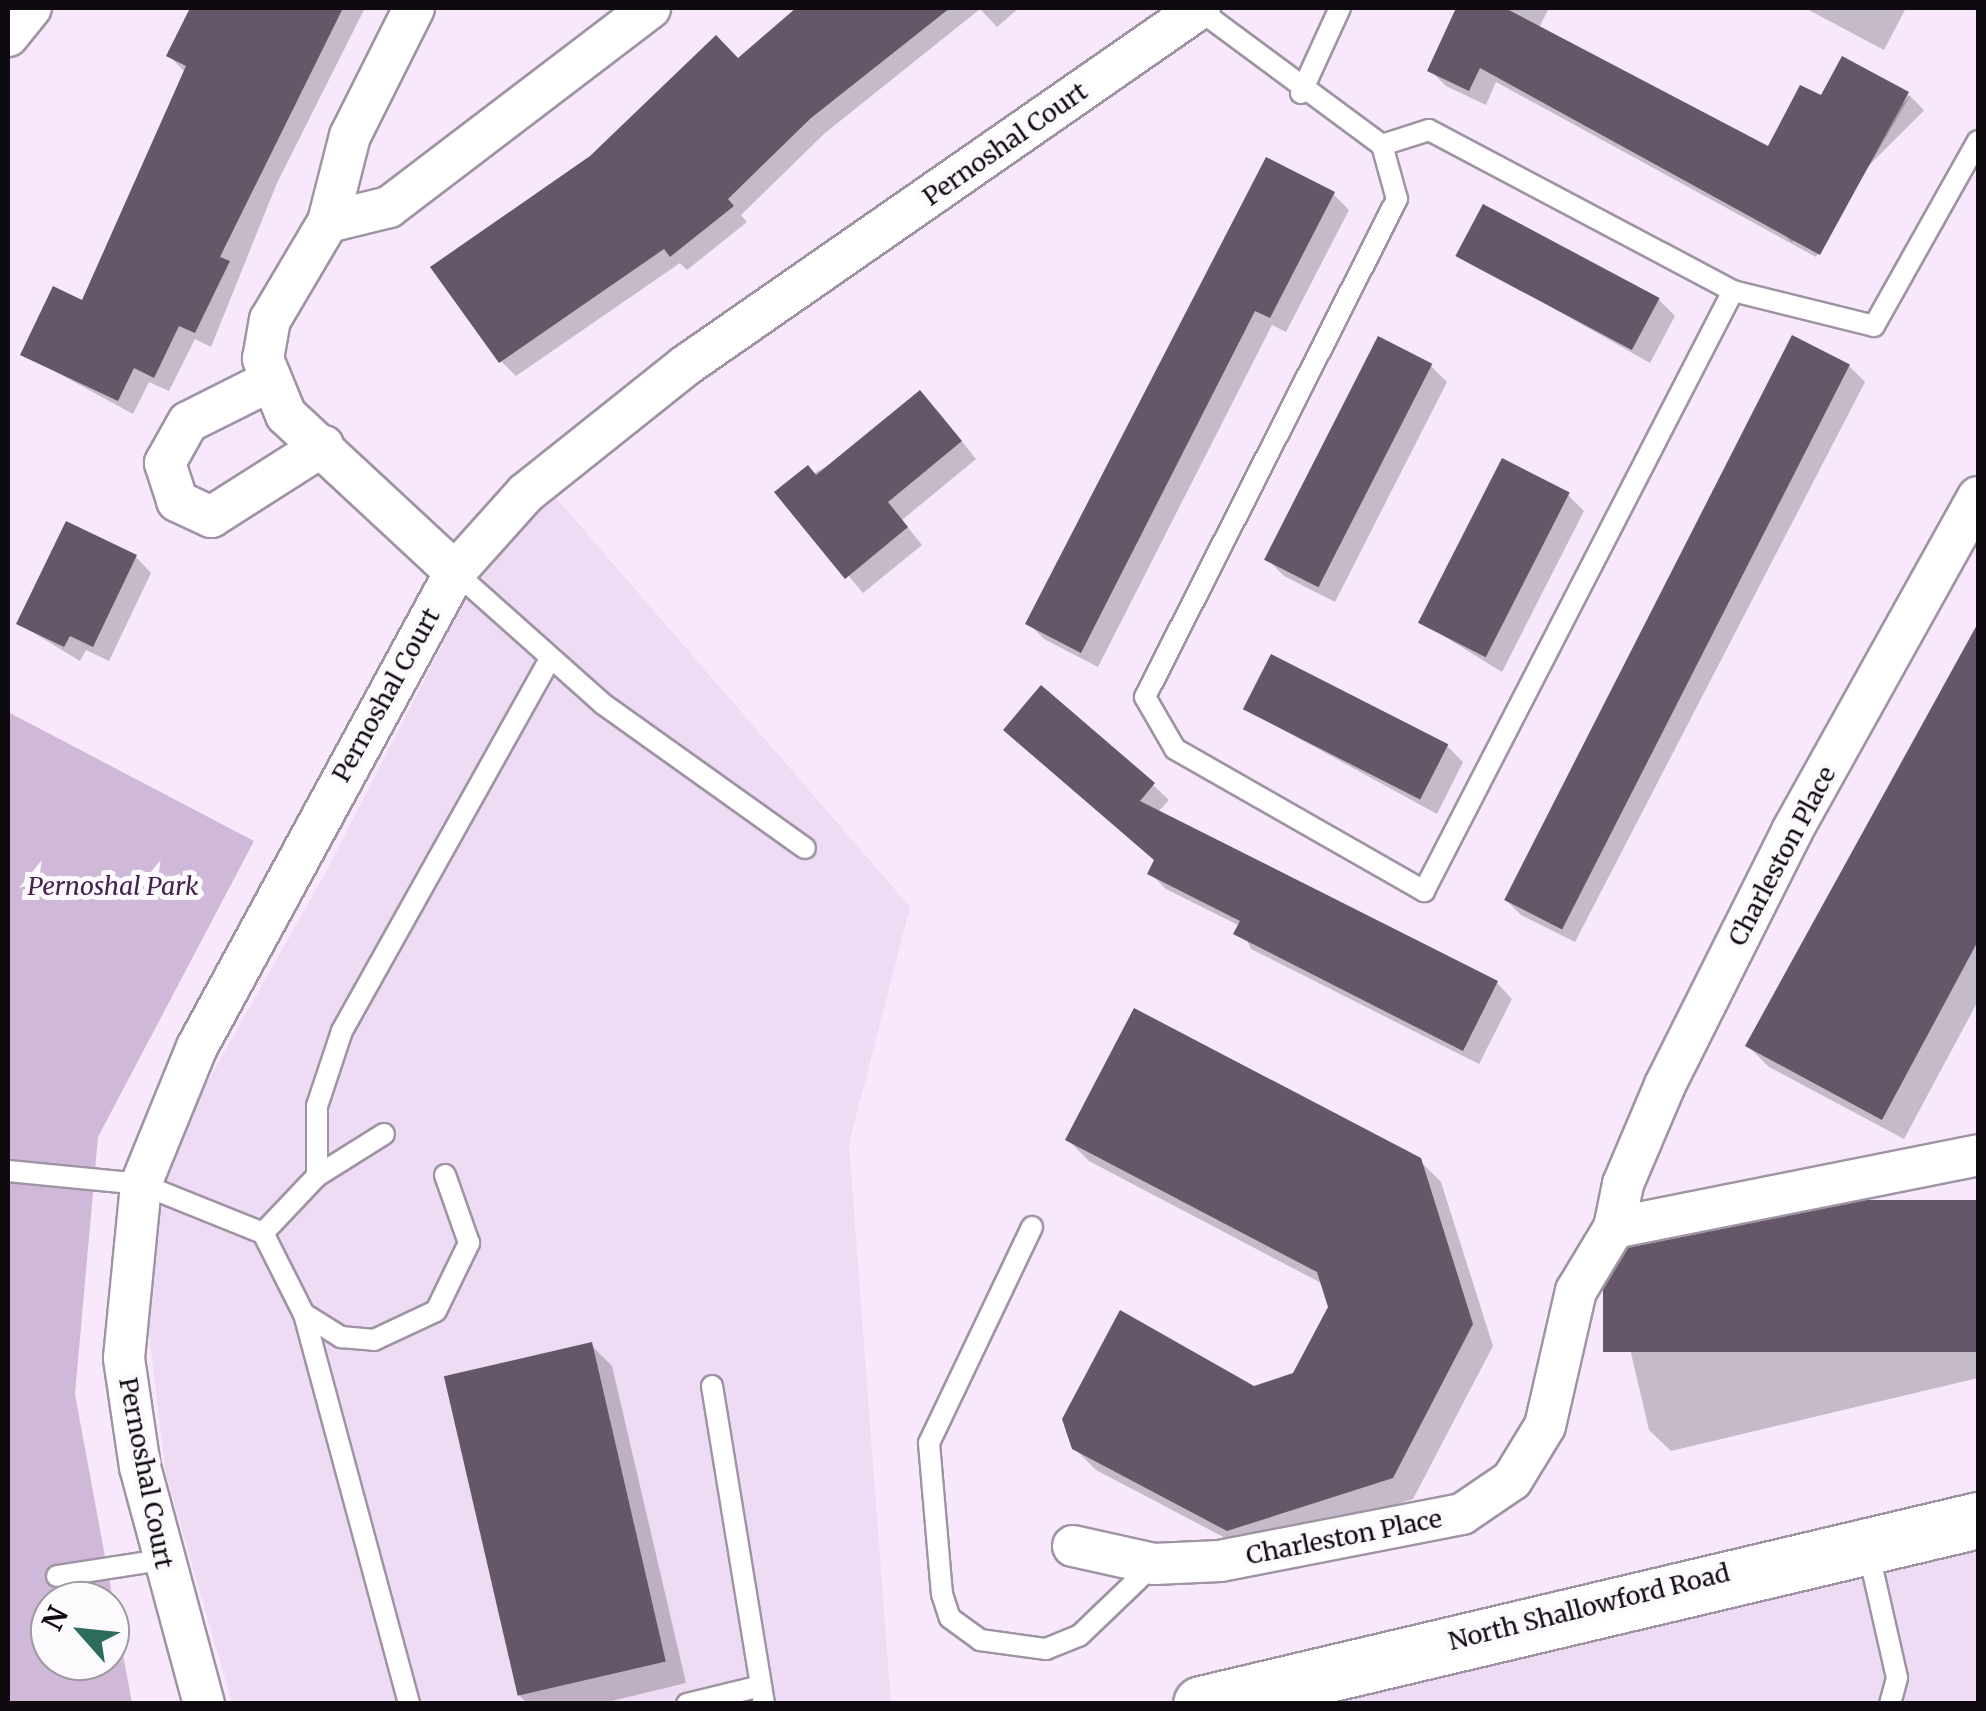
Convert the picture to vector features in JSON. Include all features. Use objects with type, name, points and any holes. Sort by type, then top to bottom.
[{"type":"street","points":[[8,36],[31,8]]},
{"type":"street","points":[[414,8],[350,136],[328,222],[270,320],[268,382],[286,414],[455,572]]},
{"type":"street","points":[[328,222],[389,207],[650,8]]},
{"type":"street","name":"Pernoshal Court","points":[[204,1704],[162,1560],[124,1358],[141,1184],[231,979],[455,572],[526,493],[684,366],[1199,8]]},
{"type":"street","points":[[268,382],[188,422],[165,463],[176,501],[211,517],[322,446]]},
{"type":"street","name":"Charleston Place","points":[[1073,1546],[1154,1564],[1220,1561],[1462,1514],[1512,1480],[1545,1426],[1576,1291],[1614,1228],[1623,1184],[1690,1034],[1978,496]]},
{"type":"street","points":[[1614,1228],[1978,1156]]},
{"type":"street","name":"North Shallowford Road","points":[[1200,1704],[1866,1542],[1978,1520]]},
{"type":"lane","points":[[1199,8],[1302,93],[1382,145],[1398,199],[1146,696],[1176,749],[1424,891],[1734,291]]},
{"type":"lane","points":[[1302,93],[1340,8]]},
{"type":"lane","points":[[1382,145],[1430,130],[1734,291],[1874,326],[1978,141]]},
{"type":"lane","points":[[455,572],[550,660],[805,848]]},
{"type":"lane","points":[[316,1176],[317,1106],[342,1031],[550,660]]},
{"type":"lane","points":[[264,1234],[316,1176],[384,1134]]},
{"type":"lane","points":[[8,1171],[141,1184],[264,1234],[304,1314],[409,1704]]},
{"type":"lane","points":[[304,1314],[341,1337],[374,1340],[436,1312],[469,1244],[446,1175]]},
{"type":"lane","points":[[1032,1227],[929,1443],[942,1594],[950,1618],[980,1640],[1046,1649],[1079,1636],[1154,1564]]},
{"type":"lane","points":[[686,1704],[762,1695],[712,1386]]},
{"type":"lane","points":[[1866,1542],[1896,1678],[1890,1704]]},
{"type":"lane","points":[[57,1576],[162,1560]]},
{"type":"shaded area","points":[[532,470],[910,907],[849,1144],[891,1703],[232,1703],[166,1474],[134,1213],[327,870]]},
{"type":"shaded area","points":[[1978,1541],[1978,1703],[1301,1704]]},
{"type":"green space","name":"Pernoshal Park","points":[[8,712],[254,841],[98,1137],[75,1394],[109,1581],[30,1581],[30,1681],[128,1681],[132,1703],[8,1703]]},
{"type":"building","points":[[190,8],[343,8],[220,257],[230,261],[195,333],[179,326],[154,378],[134,368],[118,401],[20,355],[53,286],[82,300],[186,66],[166,56]]},
{"type":"building","points":[[796,8],[950,8],[811,118],[728,199],[734,206],[670,257],[664,249],[499,363],[430,267],[590,156],[716,35],[738,58]]},
{"type":"building","points":[[1456,8],[1505,8],[1768,146],[1800,85],[1821,95],[1842,56],[1909,92],[1820,255],[1480,68],[1469,91],[1427,71]]},
{"type":"building","points":[[1266,157],[1335,192],[1270,318],[1255,311],[1081,653],[1025,624]]},
{"type":"building","points":[[1483,204],[1660,298],[1632,350],[1455,256]]},
{"type":"building","points":[[1792,335],[1850,365],[1562,929],[1504,900]]},
{"type":"building","points":[[1378,336],[1432,364],[1318,587],[1264,560]]},
{"type":"building","points":[[920,390],[962,441],[888,502],[908,527],[845,579],[774,492],[808,465],[816,475]]},
{"type":"building","points":[[1502,458],[1570,493],[1486,657],[1418,623]]},
{"type":"building","points":[[66,521],[137,555],[93,647],[70,636],[64,647],[16,624]]},
{"type":"building","points":[[1978,623],[1978,941],[1882,1120],[1745,1046]]},
{"type":"building","points":[[1271,654],[1448,744],[1420,800],[1243,709]]},
{"type":"building","points":[[1041,685],[1155,783],[1140,801],[1498,981],[1463,1051],[1233,934],[1240,921],[1147,874],[1154,860],[1003,730]]},
{"type":"building","points":[[1134,1008],[1421,1158],[1473,1324],[1393,1478],[1227,1531],[1072,1449],[1062,1419],[1120,1310],[1254,1386],[1293,1373],[1328,1307],[1317,1272],[1065,1140]]},
{"type":"building","points":[[1603,1200],[1978,1200],[1978,1352],[1603,1352]]},
{"type":"building","points":[[592,1342],[666,1662],[518,1696],[444,1376]]}]
